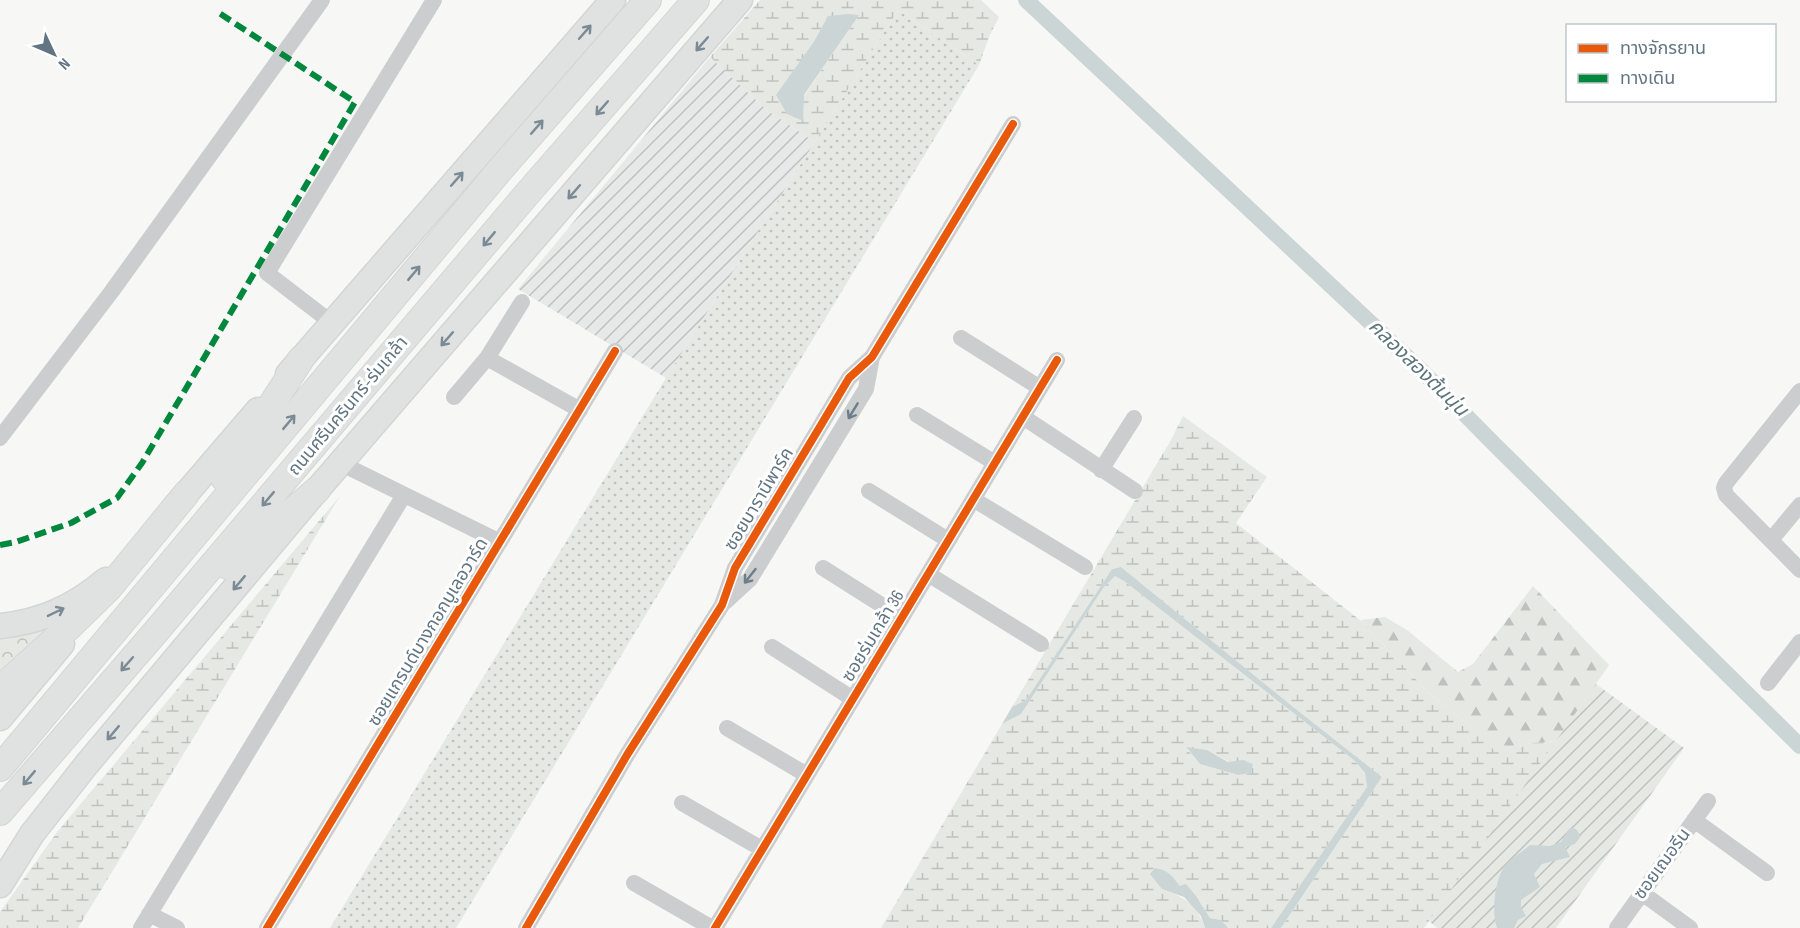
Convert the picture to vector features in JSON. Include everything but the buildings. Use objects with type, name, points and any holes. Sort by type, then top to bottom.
[{"type":"main road","points":[[0,626],[49,616],[74,603],[96,588],[132,555],[613,0]]},
{"type":"main road","name":"ถนนศรีนครินทร์-ร่มเกล้า","points":[[0,768],[499,171],[648,0]]},
{"type":"main road","name":"ถนนศรีนครินทร์-ร่มเกล้า","points":[[0,812],[527,194],[696,0]]},
{"type":"main road","name":"ถนนศรีนครินทร์-ร่มเกล้า","points":[[0,885],[32,834],[59,799],[316,490],[740,0]]},
{"type":"main road","points":[[163,572],[301,359]]},
{"type":"main road","points":[[153,635],[316,490]]},
{"type":"main road","points":[[0,718],[186,494]]},
{"type":"main road","points":[[0,688],[110,588]]},
{"type":"street","points":[[0,438],[112,291],[322,0]]},
{"type":"street","points":[[332,323],[267,273],[434,0]]},
{"type":"street","name":"ซอยบารานีพาร์ค","points":[[526,928],[627,755],[722,605],[750,579],[860,399],[866,388],[872,357],[1012,124]]},
{"type":"street","points":[[454,396],[487,358],[522,302]]},
{"type":"street","points":[[961,338],[1040,388]]},
{"type":"street","name":"ซอยแกรนด์บางกอกบูเลอวาร์ด","points":[[267,928],[615,351]]},
{"type":"street","points":[[487,358],[580,410]]},
{"type":"street","name":"ซอยร่มเกล้า 36","points":[[713,928],[1057,360]]},
{"type":"street","points":[[1800,391],[1724,488],[1726,495],[1800,570]]},
{"type":"street","points":[[917,415],[995,463]]},
{"type":"street","points":[[1023,417],[1135,491]]},
{"type":"street","points":[[1101,470],[1134,418]]},
{"type":"street","points":[[340,463],[500,542]]},
{"type":"street","points":[[868,491],[948,540]]},
{"type":"street","points":[[177,928],[145,921],[404,495]]},
{"type":"street","points":[[974,499],[1085,567]]},
{"type":"street","points":[[1771,540],[1800,505]]},
{"type":"street","points":[[823,568],[902,618]]},
{"type":"street","points":[[928,574],[1041,644]]},
{"type":"street","points":[[1768,682],[1800,642]]},
{"type":"street","points":[[772,647],[853,699]]},
{"type":"street","points":[[727,728],[807,775]]},
{"type":"street","name":"ซอยเฌอรีน","points":[[1617,928],[1708,801]]},
{"type":"street","points":[[682,803],[762,849]]},
{"type":"street","points":[[1694,820],[1767,873]]},
{"type":"street","points":[[634,883],[713,928]]},
{"type":"street","points":[[1642,893],[1690,928]]},
{"type":"shaded area","points":[[859,15],[804,95],[803,121],[787,114],[776,95],[813,43],[828,16]]},
{"type":"shaded area","points":[[710,57],[767,110],[815,142],[666,378],[518,289]]},
{"type":"shaded area","points":[[1121,567],[1382,777],[1281,928],[1271,928],[1367,787],[1365,773],[1355,761],[1124,581],[1115,576],[1104,587],[1021,714],[1002,724],[1012,707],[1026,700],[1112,569]]},
{"type":"shaded area","points":[[1186,747],[1207,750],[1228,762],[1243,760],[1253,764],[1251,773],[1238,775],[1200,764]]},
{"type":"shaded area","points":[[1570,828],[1576,829],[1581,836],[1575,844],[1565,847],[1570,857],[1542,864],[1534,874],[1540,887],[1521,900],[1521,907],[1526,916],[1518,920],[1514,928],[1497,928],[1494,914],[1495,897],[1498,880],[1504,867],[1530,845],[1550,846],[1561,842]]},
{"type":"shaded area","points":[[1155,868],[1169,874],[1179,886],[1186,884],[1210,918],[1221,920],[1228,928],[1205,928],[1201,916],[1184,897],[1162,889],[1150,874]]},
{"type":"green space","points":[[760,0],[981,0],[999,17],[979,65],[898,10],[815,142],[767,110],[710,57]],"holes":[[[828,16],[858,16],[804,96],[813,43]]]},
{"type":"green space","points":[[898,10],[979,65],[456,928],[330,928],[666,378]]},
{"type":"green space","points":[[1183,416],[1267,477],[1236,523],[1360,620],[1428,692],[1465,722],[1494,750],[1557,741],[1424,928],[1281,928],[1382,777],[1121,567],[1112,569],[1026,700],[1012,707],[1171,440]]},
{"type":"green space","points":[[340,496],[78,928],[0,928],[0,912],[57,832]]},
{"type":"green space","points":[[1115,575],[1124,581],[1355,761],[1365,773],[1367,787],[1271,928],[1228,928],[1221,920],[1210,918],[1192,893],[1180,888],[1172,888],[1162,889],[1189,902],[1198,913],[1205,928],[881,928],[1002,724],[1021,714],[1104,587]],"holes":[[[1186,748],[1207,750],[1250,773],[1238,775],[1200,764]]]},
{"type":"green space","points":[[1533,586],[1609,665],[1557,741],[1532,743],[1494,751],[1465,722],[1428,692],[1360,620],[1385,617],[1407,630],[1458,672],[1473,664]]},
{"type":"green space","points":[[62,623],[0,675],[0,634]]},
{"type":"green space","points":[[1596,684],[1684,748],[1556,928],[1437,928],[1429,921]]},
{"type":"waterway","name":"คลองสองต้นนุ่น","points":[[1026,0],[1422,371],[1800,746]]},
{"type":"marked path","points":[[0,545],[16,542],[71,523],[117,498],[142,463],[355,102],[216,11]]},
{"type":"cycle path","points":[[526,928],[627,755],[722,605],[735,568],[849,378],[872,357],[1013,124]]},
{"type":"cycle path","points":[[267,928],[615,351]]},
{"type":"cycle path","points":[[715,928],[1057,360]]}]
